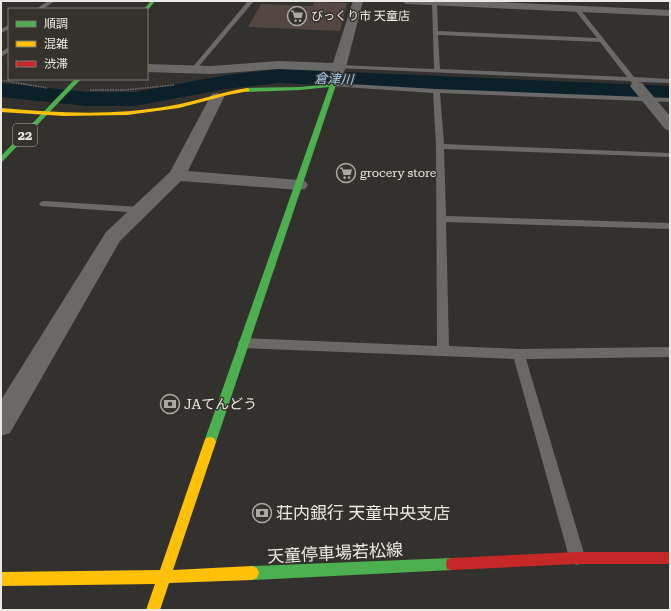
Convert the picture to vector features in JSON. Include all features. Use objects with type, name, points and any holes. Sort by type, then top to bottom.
[{"type":"street","points":[[152,610],[299,185],[358,1]]},
{"type":"street","points":[[406,1],[462,2],[670,13]]},
{"type":"street","points":[[148,68],[211,70],[278,65],[335,76]]},
{"type":"street","points":[[1,110],[94,115],[134,113],[170,108],[251,89],[309,89],[335,76]]},
{"type":"street","name":"22","points":[[1,160],[77,80]]},
{"type":"street","points":[[635,83],[670,126]]},
{"type":"street","points":[[1,424],[113,237],[178,175],[217,97]]},
{"type":"street","points":[[178,175],[299,185]]},
{"type":"street","name":"天童停車場若松線","points":[[1,579],[164,577],[578,558],[670,558]]},
{"type":"lane","points":[[40,8],[52,1]]},
{"type":"lane","points":[[193,70],[251,1]]},
{"type":"lane","points":[[434,2],[436,71]]},
{"type":"lane","points":[[577,9],[635,83]]},
{"type":"lane","points":[[436,33],[602,40]]},
{"type":"lane","points":[[335,76],[436,71],[635,83],[670,81]]},
{"type":"lane","points":[[335,76],[436,91],[670,100]]},
{"type":"lane","points":[[436,91],[440,146],[442,219],[443,351]]},
{"type":"lane","points":[[440,146],[670,155]]},
{"type":"lane","points":[[44,204],[141,210]]},
{"type":"lane","points":[[442,219],[670,226]]},
{"type":"lane","points":[[244,343],[519,354],[670,352]]},
{"type":"lane","points":[[519,354],[578,558]]},
{"type":"path","points":[[1,80],[38,87],[68,90],[125,90],[178,85]]},
{"type":"building","points":[[314,2],[347,3],[340,31],[248,27],[261,4],[313,6]]},
{"type":"waterway","name":"倉津川","points":[[1,90],[87,99],[135,99],[226,82],[278,76],[670,93]]},
{"type":"traffic: fast","points":[[147,8],[153,1]]},
{"type":"traffic: fast","points":[[210,442],[336,76]]},
{"type":"traffic: fast","points":[[1,160],[77,80]]},
{"type":"traffic: fast","points":[[247,90],[321,87],[332,85]]},
{"type":"traffic: fast","points":[[252,573],[452,564]]},
{"type":"traffic: slow","points":[[1,110],[85,115],[127,113],[179,106],[228,93],[247,90]]},
{"type":"traffic: slow","points":[[153,610],[210,442]]},
{"type":"traffic: slow","points":[[1,579],[164,577],[252,573]]},
{"type":"traffic: jam","points":[[452,564],[577,558],[670,558]]},
{"type":"place","name":"びっくり市 天童店","points":[[297,16]]},
{"type":"place","name":"grocery store","points":[[346,173]]},
{"type":"place","name":"JAてんどう","points":[[170,404]]},
{"type":"place","name":"荘内銀行 天童中央支店","points":[[262,513]]}]
